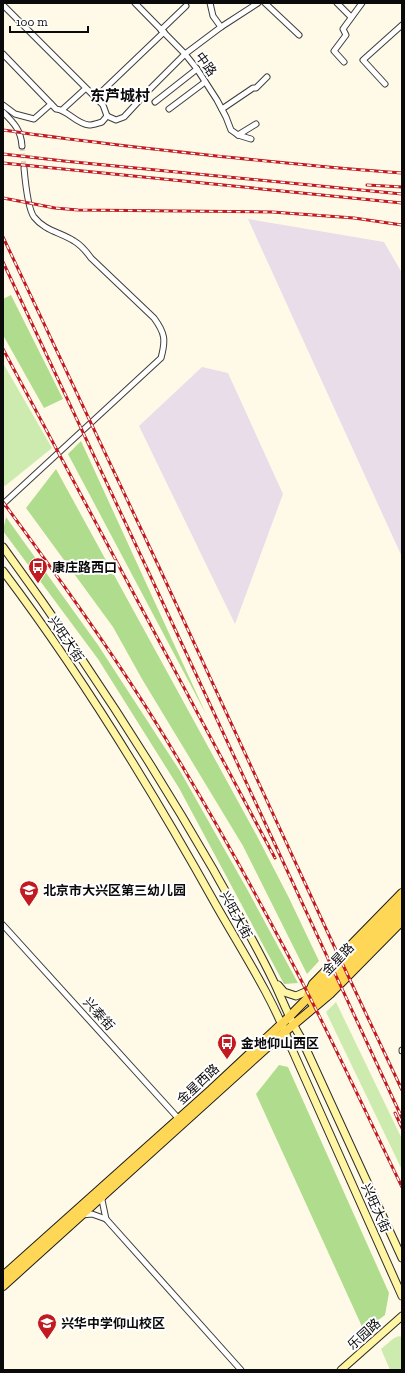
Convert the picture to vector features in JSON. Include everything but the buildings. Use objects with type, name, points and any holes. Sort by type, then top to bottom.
[{"type":"main road","name":"兴旺大街","points":[[3,547],[42,600],[151,764],[213,870],[273,979],[291,1021],[301,1038],[402,1258]]},
{"type":"main road","name":"兴旺大街","points":[[3,571],[117,737],[167,818],[277,1012],[402,1296]]},
{"type":"main road","points":[[305,1002],[313,984],[402,893]]},
{"type":"main road","name":"金星西路","points":[[3,1276],[178,1118],[291,1021],[305,1002],[402,902]]},
{"type":"main road","name":"金星路","points":[[291,1021],[402,911]]},
{"type":"main road","points":[[291,1021],[330,994],[402,921]]},
{"type":"main road","points":[[273,979],[284,992],[296,996],[311,990],[328,979]]},
{"type":"main road","name":"金星西路","points":[[3,1286],[283,1028]]},
{"type":"main road","name":"乐园路","points":[[341,1370],[402,1316]]},
{"type":"street","points":[[210,3],[213,16],[220,28]]},
{"type":"street","points":[[3,5],[95,98],[102,106],[107,116],[116,120],[124,117],[186,54],[220,28],[258,3]]},
{"type":"street","points":[[266,3],[299,36]]},
{"type":"street","points":[[337,3],[352,17]]},
{"type":"street","points":[[344,62],[334,51],[346,35],[343,29],[362,3]]},
{"type":"street","name":"中路","points":[[137,4],[186,54],[222,109],[231,130],[238,135]]},
{"type":"street","points":[[95,98],[163,31],[186,6]]},
{"type":"street","points":[[385,84],[363,60],[402,25]]},
{"type":"street","points":[[3,54],[56,109],[62,110],[77,121],[88,125],[102,122],[107,116]]},
{"type":"street","points":[[156,102],[197,69]]},
{"type":"street","points":[[222,109],[253,88],[256,88],[267,77]]},
{"type":"street","points":[[169,109],[205,82]]},
{"type":"street","points":[[62,110],[85,89]]},
{"type":"street","points":[[3,105],[15,114],[34,119],[51,104]]},
{"type":"street","points":[[3,112],[15,125],[21,136],[22,146]]},
{"type":"street","points":[[238,135],[256,124]]},
{"type":"street","points":[[238,135],[251,139]]},
{"type":"street","points":[[3,504],[161,358],[164,345],[162,329],[154,318],[91,258],[83,248],[73,240],[49,230],[33,216],[30,207],[24,168]]},
{"type":"street","name":"兴泰街","points":[[3,924],[178,1118]]},
{"type":"street","points":[[105,1193],[102,1200],[106,1219]]},
{"type":"street","points":[[79,1217],[86,1214],[92,1214],[106,1219],[241,1370]]},
{"type":"shaded area","points":[[248,219],[384,242],[402,273],[402,557]]},
{"type":"shaded area","points":[[202,367],[228,373],[283,494],[235,624],[139,426]]},
{"type":"green space","points":[[11,295],[63,399],[44,408],[3,335],[3,299]]},
{"type":"green space","points":[[3,363],[52,448],[5,486],[3,483]]},
{"type":"green space","points":[[81,441],[206,714],[68,454]]},
{"type":"green space","points":[[56,469],[257,836],[289,898],[319,961],[307,974],[243,846],[142,679],[113,627],[26,508]]},
{"type":"green space","points":[[6,517],[98,645],[180,771],[298,983],[284,984],[179,788],[98,659],[3,531]]},
{"type":"green space","points":[[336,1002],[402,1139],[402,1170],[326,1012]]},
{"type":"green space","points":[[279,1065],[288,1067],[389,1293],[385,1315],[364,1331],[256,1094]]},
{"type":"green space","points":[[399,1336],[402,1337],[402,1370],[390,1370],[381,1349],[394,1338]]},
{"type":"tunnel","points":[[22,146],[24,168]]},
{"type":"railway","points":[[3,130],[226,157],[402,173]]},
{"type":"railway","points":[[3,154],[402,194]]},
{"type":"railway","points":[[3,163],[402,203]]},
{"type":"railway","points":[[367,185],[402,187]]},
{"type":"railway","points":[[3,198],[55,208],[78,210],[272,212],[354,218],[402,225]]},
{"type":"railway","points":[[3,237],[159,567],[402,1090]]},
{"type":"railway","points":[[3,262],[402,1118]]},
{"type":"railway","points":[[3,349],[275,858]]},
{"type":"railway","points":[[3,502],[112,655],[153,717],[200,796],[241,868],[296,971],[402,1187]]},
{"type":"railway","points":[[395,1113],[402,1128]]},
{"type":"place","name":"康庄路西口","points":[[38,584]]},
{"type":"place","name":"北京市大兴区第三幼儿园","points":[[29,907]]},
{"type":"place","name":"金地仰山西区","points":[[227,1060]]},
{"type":"place","name":"兴华中学仰山校区","points":[[47,1340]]},
{"type":"district","name":"东芦城村","points":[[120,96]]}]
